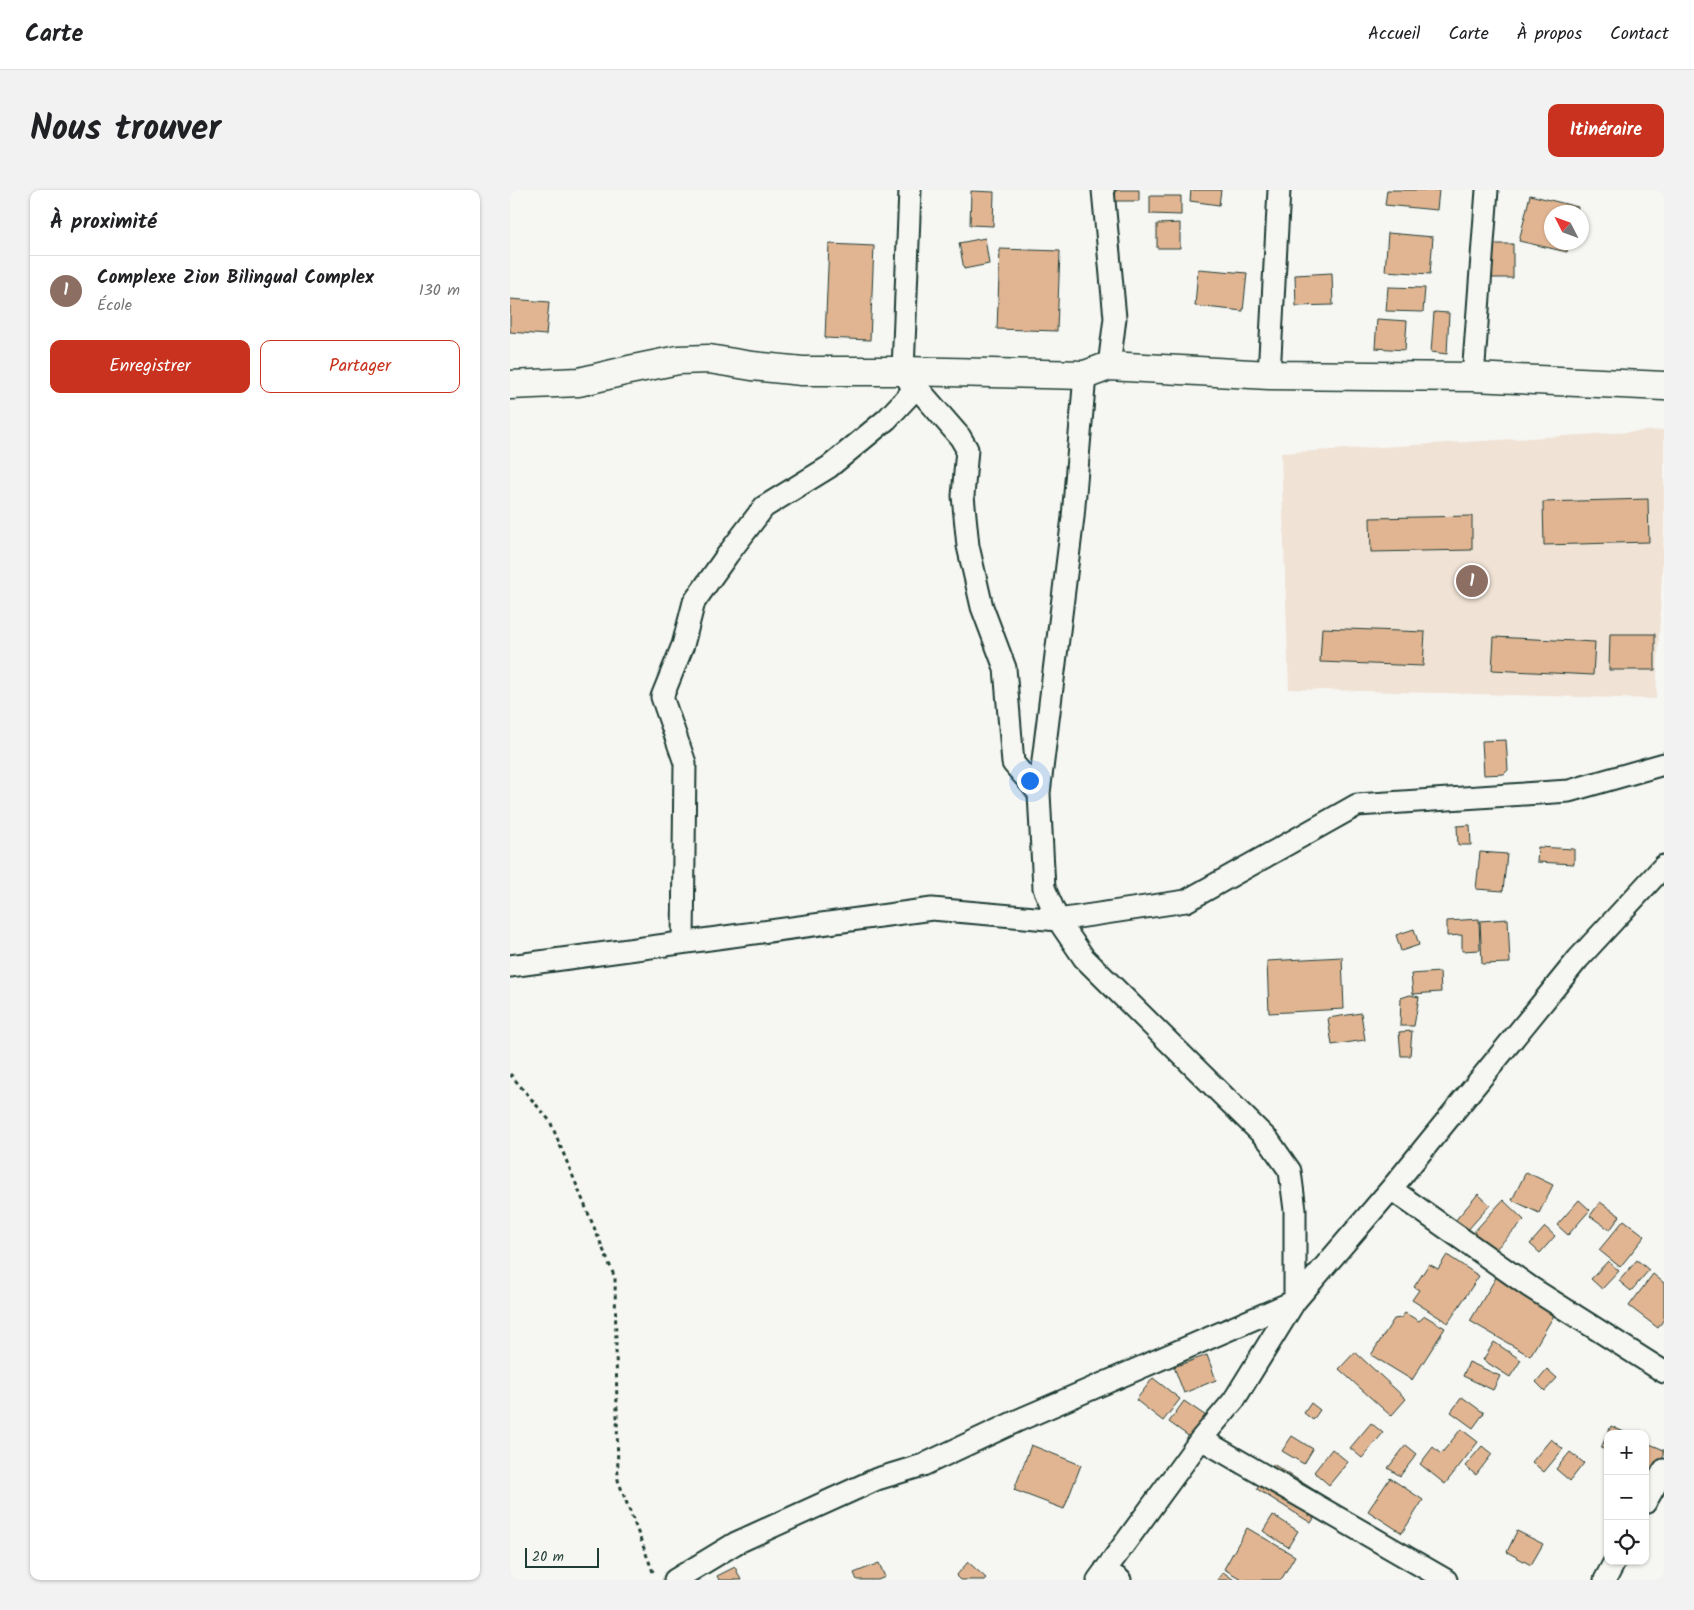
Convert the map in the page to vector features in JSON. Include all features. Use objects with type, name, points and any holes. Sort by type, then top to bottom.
[{"type":"main road","points":[[510,385],[579,382],[678,360],[709,359],[802,371],[1097,371],[1473,377],[1664,386]]},
{"type":"street","points":[[683,942],[685,763],[662,697],[683,645],[694,602],[764,507],[829,467],[887,419],[914,390],[903,371],[910,190]]},
{"type":"street","points":[[1103,190],[1115,318],[1097,371],[1073,518],[1039,793],[1044,888],[1058,920],[1084,958],[1269,1141],[1290,1171],[1295,1210],[1294,1301]]},
{"type":"street","points":[[1269,375],[1279,190]]},
{"type":"street","points":[[1473,377],[1487,190]]},
{"type":"street","points":[[903,371],[960,437],[967,449],[963,496],[968,546],[982,606],[1005,668],[1013,763],[1039,793]]},
{"type":"street","points":[[510,966],[932,909],[1058,920],[1186,901],[1357,805],[1569,791],[1664,764]]},
{"type":"street","points":[[1107,1577],[1202,1438],[1234,1400],[1294,1301],[1391,1189],[1578,959],[1664,866]]},
{"type":"street","points":[[1391,1189],[1530,1288],[1664,1372]]},
{"type":"street","points":[[675,1580],[736,1543],[860,1487],[923,1465],[1018,1420],[1294,1301]]},
{"type":"street","points":[[1202,1438],[1446,1580]]},
{"type":"street","points":[[1649,1497],[1664,1470]]},
{"type":"street","points":[[1606,1580],[1613,1565]]},
{"type":"path","points":[[510,1074],[550,1121],[614,1278],[618,1480],[656,1580]]},
{"type":"shaded area","points":[[1664,430],[1664,530],[1656,699],[1289,689],[1281,453]]},
{"type":"building","points":[[1116,190],[1139,190],[1139,201],[1115,201]]},
{"type":"building","points":[[1191,190],[1221,190],[1219,205],[1190,201]]},
{"type":"building","points":[[1387,190],[1439,190],[1437,210],[1385,205]]},
{"type":"building","points":[[971,191],[994,192],[993,226],[970,225]]},
{"type":"building","points":[[1530,195],[1570,205],[1544,205],[1544,247],[1519,241]]},
{"type":"building","points":[[1150,196],[1181,196],[1181,215],[1150,214]]},
{"type":"building","points":[[1180,223],[1180,248],[1157,248],[1157,224]]},
{"type":"building","points":[[1388,233],[1433,237],[1430,274],[1385,271]]},
{"type":"building","points":[[985,238],[989,264],[964,269],[959,243]]},
{"type":"building","points":[[829,244],[874,246],[870,340],[825,338]]},
{"type":"building","points":[[1490,244],[1513,244],[1513,278],[1489,278]]},
{"type":"building","points":[[1000,249],[1060,251],[1057,331],[997,329]]},
{"type":"building","points":[[1198,269],[1247,273],[1243,311],[1195,306]]},
{"type":"building","points":[[1332,273],[1333,305],[1296,306],[1295,275]]},
{"type":"building","points":[[1388,287],[1425,288],[1423,312],[1386,311]]},
{"type":"building","points":[[510,299],[549,302],[546,335],[510,332]]},
{"type":"building","points":[[1434,312],[1449,313],[1447,354],[1431,352]]},
{"type":"building","points":[[1377,319],[1407,321],[1405,350],[1375,348]]},
{"type":"building","points":[[1648,499],[1649,542],[1544,545],[1543,502]]},
{"type":"building","points":[[1472,516],[1472,550],[1371,552],[1370,518]]},
{"type":"building","points":[[1322,628],[1425,632],[1423,666],[1320,662]]},
{"type":"building","points":[[1610,634],[1655,634],[1655,670],[1609,670]]},
{"type":"building","points":[[1494,637],[1595,642],[1593,675],[1492,670]]},
{"type":"building","points":[[1506,740],[1508,770],[1504,774],[1484,775],[1482,741]]},
{"type":"building","points":[[1470,825],[1471,845],[1458,845],[1457,826]]},
{"type":"building","points":[[1538,847],[1574,849],[1574,864],[1537,862]]},
{"type":"building","points":[[1480,852],[1507,854],[1503,891],[1476,889]]},
{"type":"building","points":[[1479,919],[1480,950],[1462,951],[1462,935],[1447,936],[1447,921]]},
{"type":"building","points":[[1508,919],[1510,963],[1482,964],[1480,921]]},
{"type":"building","points":[[1414,929],[1419,945],[1401,951],[1396,935]]},
{"type":"building","points":[[1342,957],[1344,1009],[1269,1013],[1267,961]]},
{"type":"building","points":[[1440,972],[1441,992],[1413,994],[1411,974]]},
{"type":"building","points":[[1410,995],[1419,997],[1414,1026],[1400,1026],[1401,998]]},
{"type":"building","points":[[1361,1013],[1365,1040],[1332,1045],[1328,1018]]},
{"type":"building","points":[[1412,1031],[1410,1056],[1401,1056],[1399,1032]]},
{"type":"building","points":[[1526,1172],[1553,1185],[1539,1213],[1512,1200]]},
{"type":"building","points":[[1478,1194],[1490,1205],[1466,1232],[1454,1222]]},
{"type":"building","points":[[1503,1200],[1524,1220],[1492,1253],[1472,1234]]},
{"type":"building","points":[[1579,1200],[1590,1210],[1568,1235],[1557,1225]]},
{"type":"building","points":[[1600,1202],[1620,1216],[1610,1230],[1590,1216]]},
{"type":"building","points":[[1624,1220],[1645,1236],[1620,1267],[1599,1250]]},
{"type":"building","points":[[1545,1227],[1555,1236],[1540,1253],[1530,1244]]},
{"type":"building","points":[[1447,1255],[1479,1276],[1448,1323],[1412,1300],[1419,1290],[1414,1287],[1429,1264],[1438,1269]]},
{"type":"building","points":[[1637,1260],[1649,1270],[1631,1291],[1619,1281]]},
{"type":"building","points":[[1608,1261],[1619,1271],[1602,1289],[1591,1279]]},
{"type":"building","points":[[1653,1274],[1664,1283],[1664,1319],[1658,1328],[1629,1306]]},
{"type":"building","points":[[1497,1276],[1556,1312],[1530,1356],[1470,1321]]},
{"type":"building","points":[[1405,1313],[1419,1321],[1425,1316],[1445,1328],[1412,1380],[1371,1355],[1394,1319],[1401,1318]]},
{"type":"building","points":[[1494,1342],[1521,1360],[1510,1377],[1483,1360]]},
{"type":"building","points":[[1355,1352],[1406,1399],[1391,1416],[1339,1369]]},
{"type":"building","points":[[1207,1355],[1216,1380],[1184,1393],[1174,1367]]},
{"type":"building","points":[[1469,1362],[1500,1376],[1493,1390],[1463,1376]]},
{"type":"building","points":[[1547,1369],[1557,1378],[1545,1391],[1536,1382]]},
{"type":"building","points":[[1153,1378],[1180,1399],[1163,1421],[1136,1400]]},
{"type":"building","points":[[1462,1397],[1484,1413],[1473,1428],[1451,1412]]},
{"type":"building","points":[[1184,1401],[1209,1418],[1194,1440],[1169,1422]]},
{"type":"building","points":[[1311,1403],[1320,1410],[1313,1420],[1304,1413]]},
{"type":"building","points":[[1371,1423],[1383,1433],[1362,1458],[1350,1448]]},
{"type":"building","points":[[1611,1426],[1620,1430],[1609,1430]]},
{"type":"building","points":[[1461,1429],[1478,1442],[1445,1484],[1420,1464],[1433,1447],[1441,1454]]},
{"type":"building","points":[[1292,1436],[1313,1449],[1304,1464],[1282,1451]]},
{"type":"building","points":[[1551,1439],[1563,1449],[1544,1472],[1532,1462]]},
{"type":"building","points":[[1649,1444],[1664,1450],[1664,1455],[1655,1473],[1649,1471]]},
{"type":"building","points":[[1031,1445],[1081,1465],[1064,1509],[1014,1490]]},
{"type":"building","points":[[1406,1445],[1417,1454],[1400,1476],[1388,1468]]},
{"type":"building","points":[[1482,1446],[1492,1454],[1476,1475],[1465,1466]]},
{"type":"building","points":[[1332,1449],[1348,1462],[1329,1485],[1314,1472]]},
{"type":"building","points":[[1570,1452],[1584,1463],[1570,1481],[1556,1469]]},
{"type":"building","points":[[1273,1464],[1327,1498],[1311,1523],[1257,1489]]},
{"type":"building","points":[[1390,1478],[1423,1500],[1402,1533],[1368,1511]]},
{"type":"building","points":[[1273,1515],[1298,1531],[1288,1547],[1263,1531]]},
{"type":"building","points":[[1247,1528],[1295,1556],[1281,1580],[1243,1580],[1224,1569]]},
{"type":"building","points":[[1517,1531],[1543,1544],[1531,1565],[1507,1552]]},
{"type":"building","points":[[968,1562],[986,1578],[984,1580],[960,1580],[956,1576]]},
{"type":"building","points":[[879,1563],[885,1577],[878,1580],[857,1580],[854,1573]]},
{"type":"building","points":[[735,1567],[741,1580],[719,1580],[717,1576]]},
{"type":"building","points":[[1223,1572],[1234,1580],[1217,1580]]},
{"type":"place","name":"Complexe Zion Bilingual Complex","points":[[1472,581]]}]
